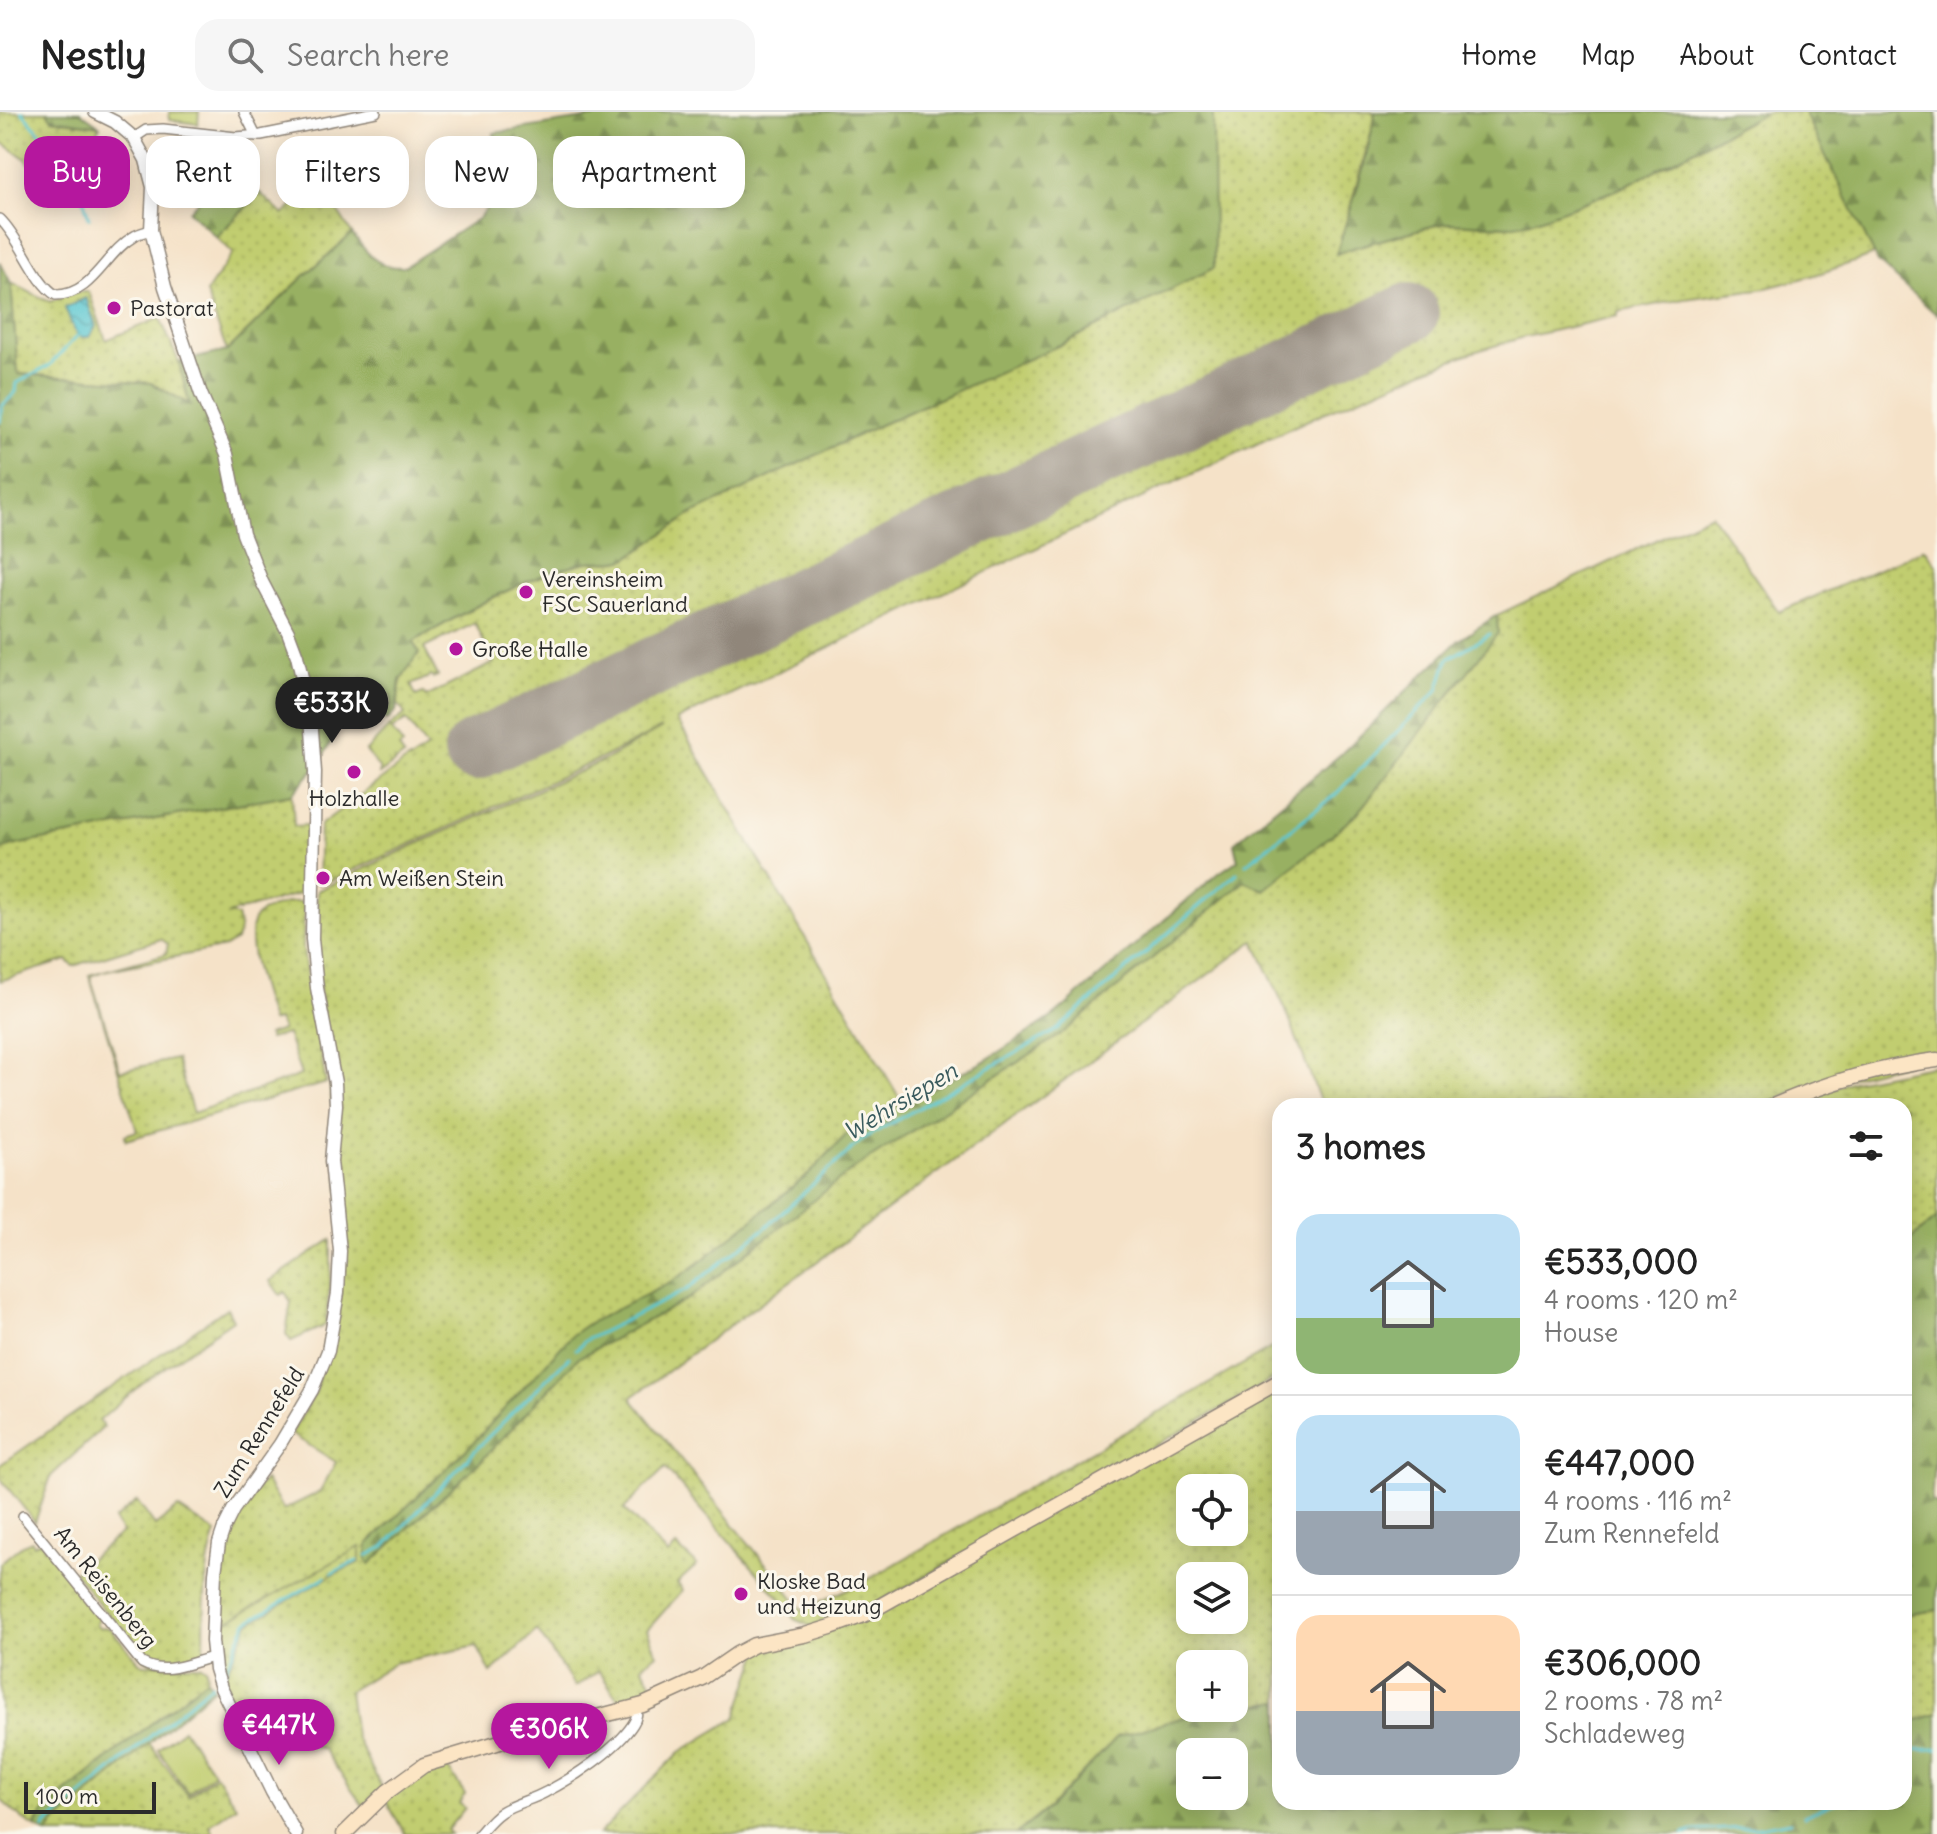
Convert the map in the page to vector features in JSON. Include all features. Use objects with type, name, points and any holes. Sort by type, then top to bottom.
[{"type":"main road","points":[[1793,1098],[1863,1074],[1937,1060]]},
{"type":"main road","points":[[344,1834],[387,1792],[424,1765],[637,1706],[702,1678],[754,1645],[805,1635],[864,1615],[1272,1386]]},
{"type":"street","points":[[95,112],[115,122],[134,138],[146,130],[163,129],[256,136],[376,112]]},
{"type":"street","points":[[244,112],[256,136]]},
{"type":"street","name":"Zum Rennefeld","points":[[134,138],[152,178],[151,230],[165,287],[201,394],[227,454],[240,525],[262,582],[288,632],[302,672],[311,716],[315,772],[314,965],[335,1083],[331,1161],[339,1243],[338,1293],[328,1351],[312,1390],[280,1444],[233,1510],[222,1534],[215,1573],[212,1628],[213,1657],[229,1706],[296,1834]]},
{"type":"street","points":[[0,219],[12,231],[46,288],[56,295],[81,287],[131,238],[151,230]]},
{"type":"street","name":"Am Reisenberg","points":[[23,1516],[142,1663],[153,1668],[170,1669],[213,1657]]},
{"type":"street","points":[[479,1834],[502,1811],[544,1793],[592,1762],[632,1726],[637,1716],[637,1706]]},
{"type":"green space","points":[[0,112],[47,112],[52,119],[100,126],[94,136],[24,136],[24,158],[0,141]]},
{"type":"green space","points":[[47,112],[80,112],[100,126],[52,119]]},
{"type":"green space","points":[[169,112],[199,112],[198,124],[170,120]]},
{"type":"green space","points":[[616,112],[1213,112],[1214,268],[1062,344],[873,428],[692,514],[626,559],[588,562],[560,569],[516,586],[453,619],[413,642],[419,653],[400,680],[396,711],[387,721],[383,717],[391,700],[388,693],[379,687],[369,705],[351,701],[318,767],[292,794],[0,850],[0,262],[11,283],[18,374],[151,383],[189,404],[179,362],[227,351],[352,234],[379,262],[404,267],[479,218],[487,208],[537,208],[537,136],[494,136],[494,133]]},
{"type":"green space","points":[[1213,112],[1375,112],[1337,254],[1432,226],[1449,223],[1508,226],[1572,207],[1623,187],[1766,112],[1804,112],[1874,251],[1872,256],[1812,276],[1766,288],[1618,312],[1618,316],[1521,338],[1428,369],[1321,414],[1177,481],[677,720],[903,1104],[1001,1051],[1079,995],[1238,860],[1234,843],[1340,755],[1458,641],[1497,615],[1711,514],[1779,612],[1925,549],[1937,566],[1937,1055],[1792,1092],[1779,1098],[1319,1098],[1285,1008],[1254,941],[631,1398],[803,1610],[869,1579],[1272,1348],[1272,1380],[868,1608],[812,1627],[794,1619],[790,1610],[665,1468],[624,1509],[668,1555],[676,1546],[697,1565],[677,1583],[683,1590],[647,1630],[657,1654],[642,1666],[653,1686],[620,1702],[599,1671],[575,1687],[537,1630],[491,1673],[477,1646],[394,1663],[349,1691],[355,1736],[382,1788],[363,1806],[323,1749],[290,1737],[243,1694],[230,1700],[216,1648],[222,1555],[227,1531],[253,1490],[265,1480],[283,1510],[320,1492],[336,1462],[291,1434],[316,1392],[344,1243],[317,964],[317,891],[605,760],[662,728],[320,885],[320,825],[427,748],[406,720],[392,730],[389,727],[405,714],[398,704],[403,677],[419,654],[413,642],[538,577],[587,562],[626,559],[692,514],[873,428],[1062,344],[1213,268]],"holes":[[[475,623],[494,663],[426,697],[423,693],[416,696],[411,685],[438,676],[424,648]]]},
{"type":"green space","points":[[1375,112],[1766,112],[1623,187],[1527,223],[1508,226],[1449,223],[1336,254],[1364,166]]},
{"type":"green space","points":[[1804,112],[1937,112],[1937,315],[1878,262]]},
{"type":"green space","points":[[260,193],[283,215],[291,208],[335,208],[352,234],[227,351],[206,293],[233,253],[216,237],[245,208],[260,208]]},
{"type":"green space","points":[[192,208],[245,208],[216,237],[189,211]]},
{"type":"green space","points":[[11,283],[50,302],[73,292],[89,292],[106,340],[160,318],[179,362],[190,405],[151,383],[18,374]]},
{"type":"green space","points":[[1497,615],[1498,633],[1356,815],[1264,890],[1245,881],[1063,1033],[852,1170],[690,1298],[578,1358],[481,1461],[370,1564],[366,1560],[368,1544],[473,1443],[572,1335],[691,1269],[808,1175],[853,1129],[985,1061],[1055,1015],[1238,860],[1234,843],[1340,755],[1458,641]]},
{"type":"green space","points":[[389,727],[403,745],[399,748],[404,756],[379,774],[379,768],[366,751]]},
{"type":"green space","points":[[292,794],[294,826],[307,825],[305,892],[228,914],[237,916],[240,929],[236,940],[225,947],[105,971],[166,954],[168,944],[161,939],[73,966],[67,960],[0,981],[0,850]]},
{"type":"green space","points":[[301,902],[304,906],[303,948],[307,978],[326,1083],[126,1140],[125,1135],[137,1131],[89,975],[101,972],[90,976],[120,1071],[176,1059],[193,1113],[301,1075],[287,1034],[269,1039],[268,1035],[282,1030],[278,1020],[271,1022],[251,940],[252,928],[259,913],[286,903]]},
{"type":"green space","points":[[1937,1065],[1937,1218],[1912,1238],[1912,1098],[1807,1098],[1853,1081]]},
{"type":"green space","points":[[1937,1218],[1937,1429],[1931,1503],[1937,1503],[1937,1610],[1912,1614],[1912,1238]]},
{"type":"green space","points":[[331,1240],[326,1322],[324,1326],[291,1341],[286,1334],[291,1302],[285,1292],[280,1295],[270,1281]]},
{"type":"green space","points":[[227,1308],[233,1320],[141,1384],[99,1421],[104,1427],[51,1476],[35,1522],[0,1478],[0,1465]]},
{"type":"green space","points":[[1272,1390],[1272,1702],[1248,1706],[1248,1650],[1176,1650],[1177,1722],[1050,1807],[1016,1834],[599,1834],[680,1752],[736,1718],[759,1653],[776,1645],[811,1638]]},
{"type":"green space","points":[[137,1501],[155,1526],[178,1508],[216,1533],[206,1577],[204,1655],[164,1665],[140,1656],[74,1572],[122,1533],[114,1520]]},
{"type":"green space","points":[[32,1541],[34,1545],[40,1541],[97,1611],[96,1624],[100,1628],[110,1628],[141,1664],[201,1665],[206,1668],[207,1679],[47,1807],[35,1827],[0,1799],[0,1563]]},
{"type":"green space","points":[[360,1547],[360,1562],[248,1624],[222,1677],[216,1628]]},
{"type":"green space","points":[[1937,1610],[1937,1714],[1912,1722],[1912,1614]]},
{"type":"green space","points":[[207,1679],[214,1688],[54,1824],[47,1834],[35,1827],[47,1807]]},
{"type":"green space","points":[[1272,1702],[1272,1810],[1912,1810],[1912,1722],[1937,1714],[1937,1834],[1016,1834],[1050,1807],[1117,1737],[1176,1719],[1176,1722],[1248,1722],[1248,1706]]},
{"type":"green space","points":[[183,1729],[214,1773],[188,1793],[158,1749]]},
{"type":"green space","points":[[149,1743],[188,1796],[216,1775],[236,1806],[209,1825],[211,1834],[47,1834],[54,1824]]},
{"type":"green space","points":[[444,1762],[465,1794],[459,1803],[465,1808],[447,1830],[451,1834],[405,1834],[385,1799],[411,1777]]},
{"type":"water","points":[[86,298],[96,326],[89,337],[81,337],[75,332],[65,308]]},
{"type":"waterway","points":[[22,112],[43,136]]},
{"type":"waterway","points":[[86,208],[89,218]]},
{"type":"waterway","points":[[0,422],[2,406],[16,392],[17,383],[49,366],[78,335]]},
{"type":"waterway","name":"Wehrsiepen","points":[[1246,864],[1335,795],[1438,690],[1448,659],[1490,634]]},
{"type":"waterway","name":"Wehrsiepen","points":[[576,1349],[586,1340],[686,1290],[764,1229],[863,1139],[1057,1030],[1237,873]]},
{"type":"waterway","name":"Wehrsiepen","points":[[367,1556],[384,1547],[569,1357]]},
{"type":"waterway","name":"Wehrsiepen","points":[[332,1573],[357,1561]]},
{"type":"waterway","name":"Wehrsiepen","points":[[223,1673],[247,1622],[325,1577]]},
{"type":"waterway","name":"Wehrsiepen","points":[[44,1829],[212,1684]]},
{"type":"waterway","points":[[1912,1750],[1937,1749]]},
{"type":"waterway","points":[[1804,1816],[1818,1810]]},
{"type":"waterway","points":[[1684,1834],[1791,1821]]},
{"type":"runway","points":[[474,751],[1409,313]]},
{"type":"place","name":"Pastorat","points":[[114,308]]},
{"type":"place","name":"Vereinsheim FSC Sauerland","points":[[526,592]]},
{"type":"place","name":"Große Halle","points":[[456,649]]},
{"type":"place","name":"Holzhalle","points":[[354,772]]},
{"type":"place","name":"Am Weißen Stein","points":[[323,878]]},
{"type":"place","name":"Kloske Bad und Heizung","points":[[741,1594]]}]
